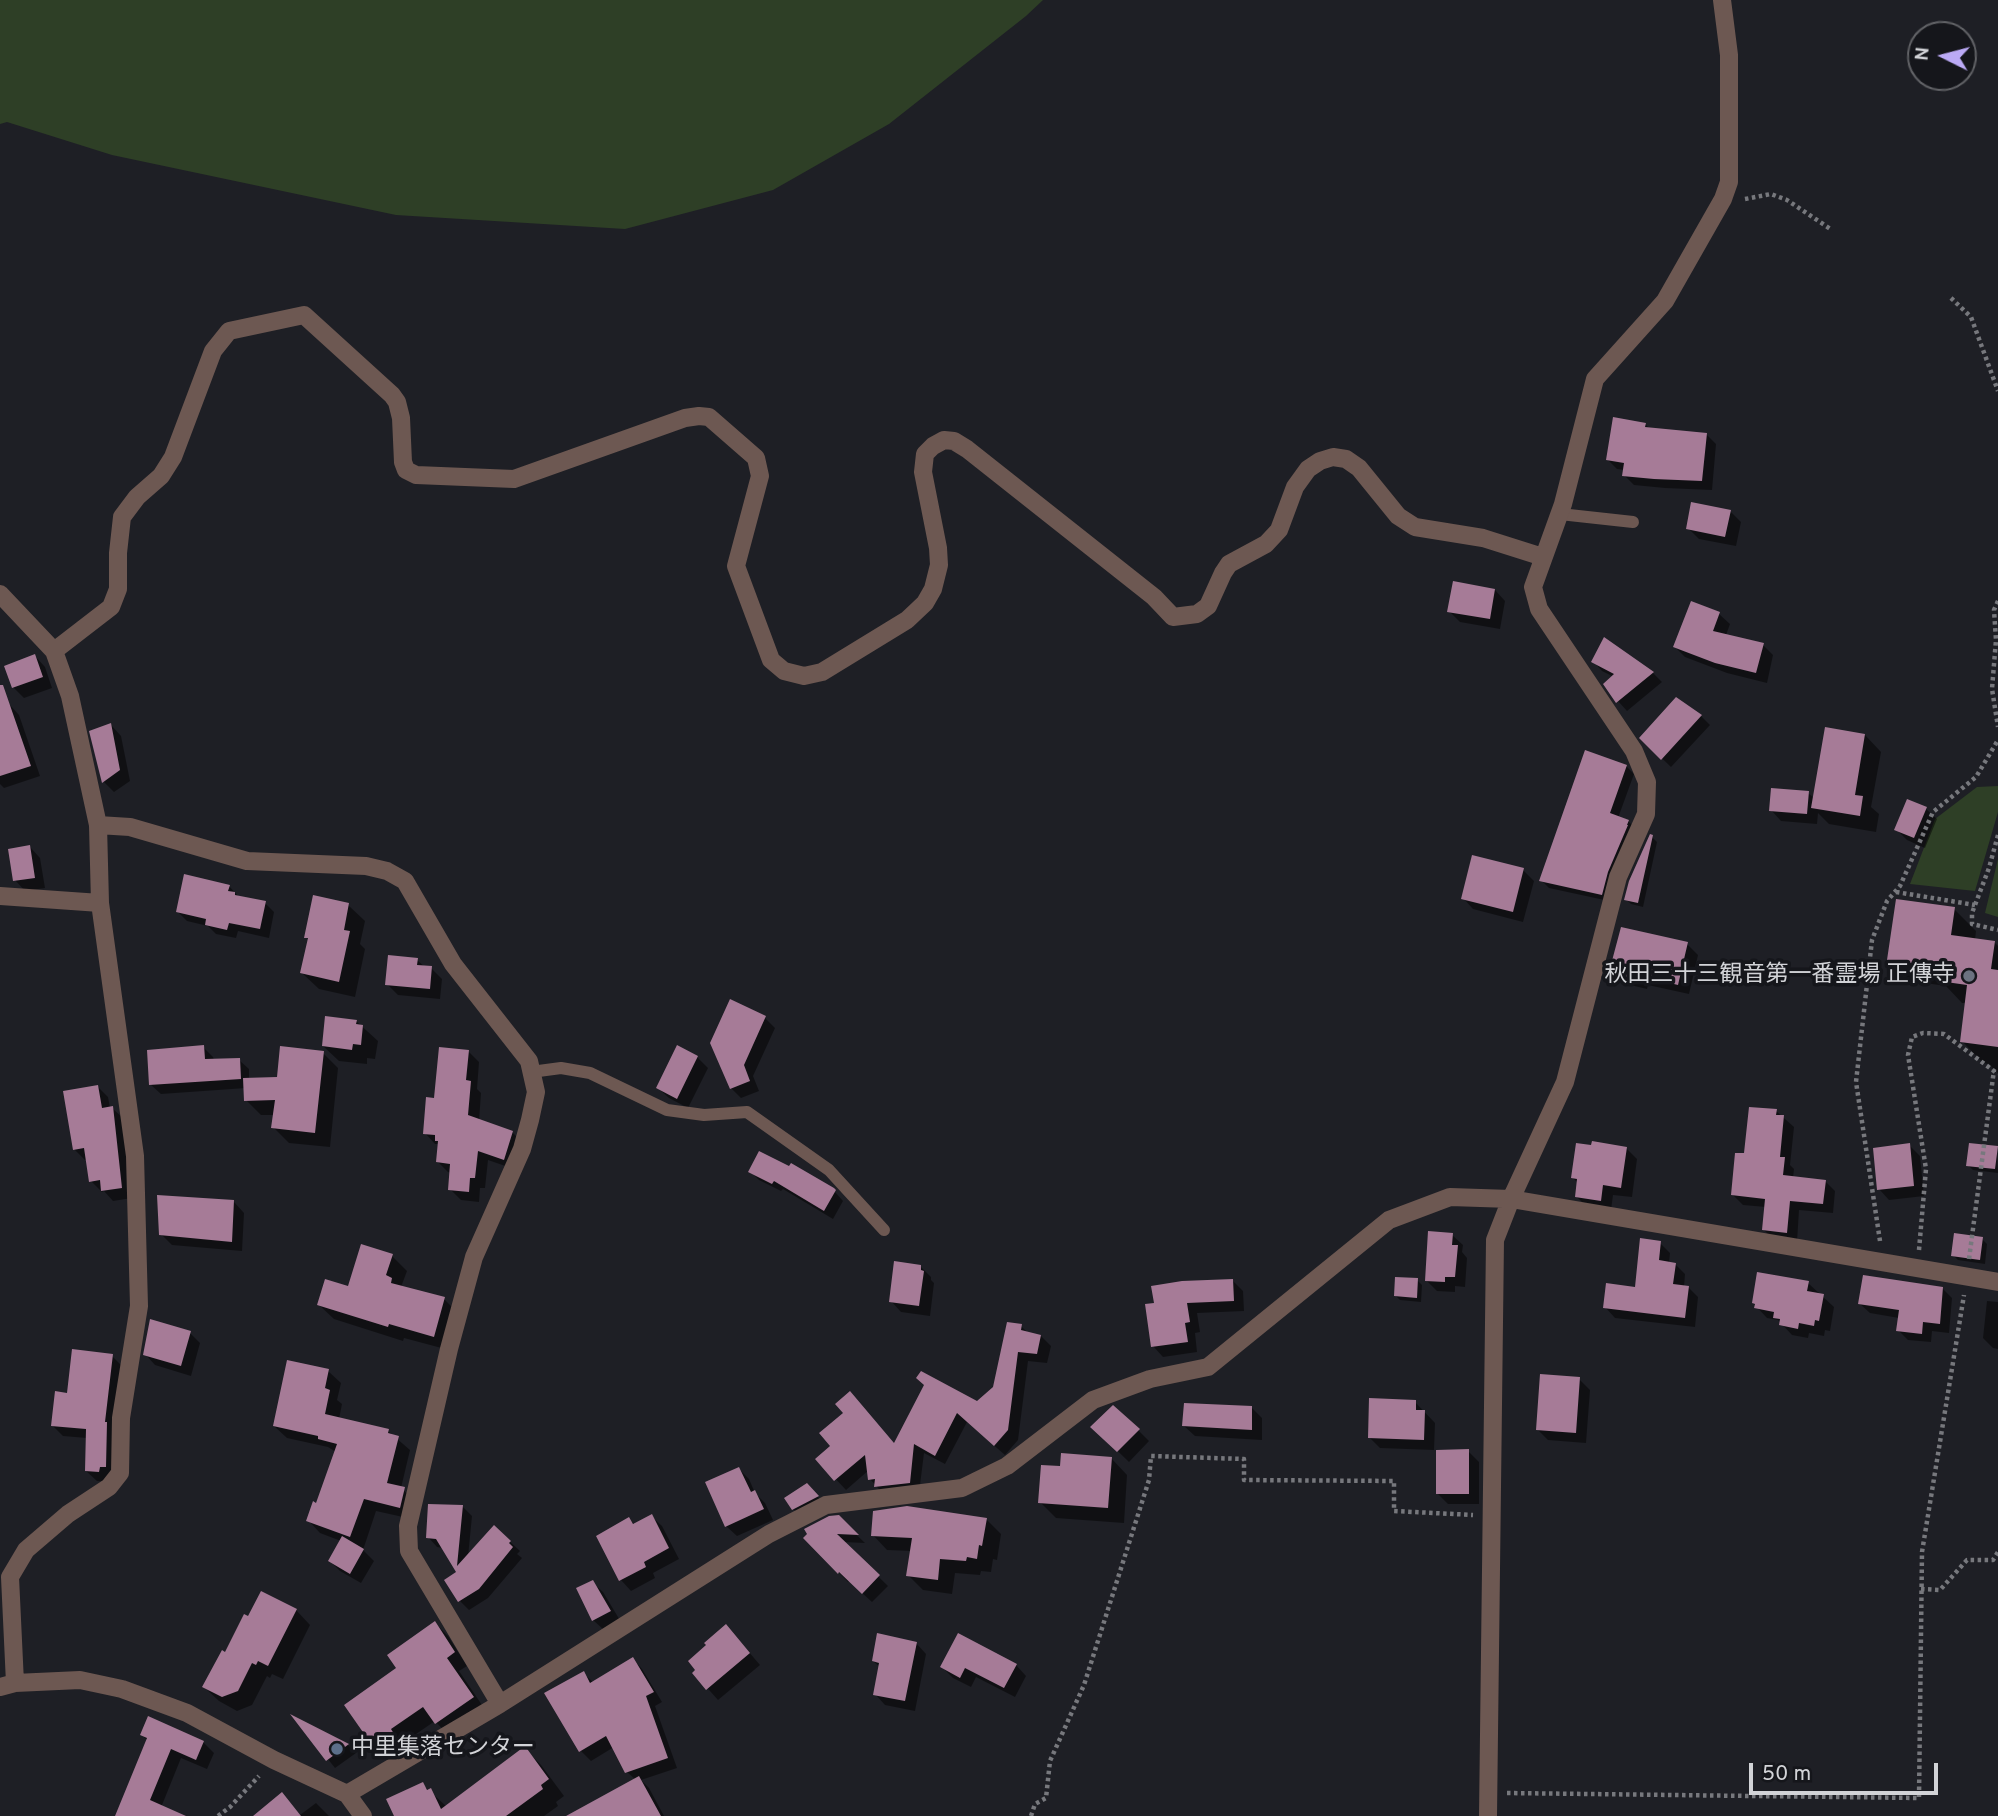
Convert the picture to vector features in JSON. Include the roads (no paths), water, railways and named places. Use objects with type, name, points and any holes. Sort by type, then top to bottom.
[{"type":"street","points":[[1488,1816],[1495,1240],[1565,1082],[1618,877],[1646,814],[1647,782],[1634,751],[1539,608],[1533,587],[1560,514],[1595,379],[1665,301],[1723,198],[1729,182],[1729,55],[1722,0]]},
{"type":"street","points":[[54,650],[111,607],[118,589],[122,517],[137,497],[161,477],[173,457],[213,351],[229,331],[304,315],[397,402],[401,418],[403,462],[406,470],[416,475],[514,479],[685,418],[709,417],[756,458],[760,477],[736,566],[771,660],[784,670],[804,676],[822,672],[907,620],[925,603],[933,589],[939,565],[923,472],[925,454],[944,440],[954,441],[967,449],[1154,597],[1172,617],[1197,614],[1208,606],[1229,564],[1266,544],[1279,530],[1295,487],[1308,469],[1333,457],[1346,459],[1359,468],[1398,516],[1415,527],[1483,538],[1544,557]]},
{"type":"street","points":[[0,594],[54,650],[70,696],[98,825],[100,903],[135,1156],[139,1306],[121,1418],[120,1472],[109,1487],[68,1514],[26,1550],[10,1577],[8,1685],[80,1680],[122,1689],[187,1713],[274,1760],[347,1794],[363,1816]]},
{"type":"street","points":[[98,825],[130,827],[247,861],[366,866],[387,870],[405,881],[453,964],[529,1060],[536,1092],[530,1121],[522,1149],[474,1257],[449,1349],[408,1526],[409,1551],[500,1704]]},
{"type":"street","points":[[0,896],[100,903]]},
{"type":"street","points":[[347,1794],[500,1704],[769,1534],[826,1505],[962,1488],[1007,1466],[1093,1400],[1150,1379],[1208,1367],[1389,1220],[1450,1197],[1511,1199],[1998,1282]]},
{"type":"lane","points":[[1560,514],[1633,522]]},
{"type":"lane","points":[[531,1072],[561,1068],[590,1073],[667,1110],[704,1115],[747,1112],[829,1170],[884,1230]]},
{"type":"place","name":"秋田三十三観音第一番霊場 正傳寺","points":[[1969,976]]},
{"type":"place","name":"中里集落センター","points":[[337,1749]]}]
